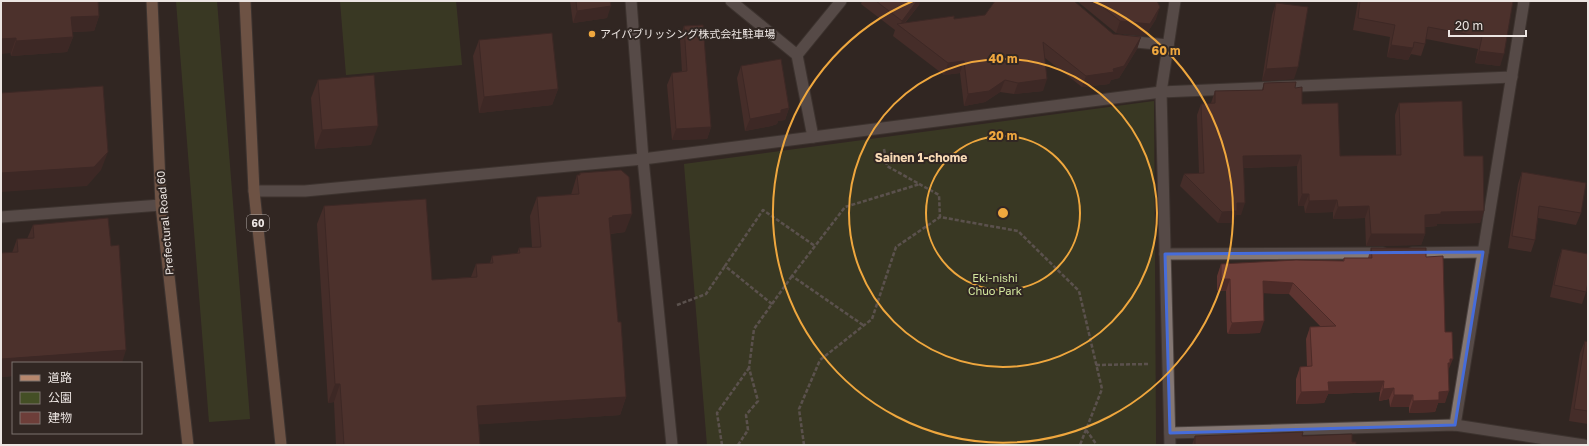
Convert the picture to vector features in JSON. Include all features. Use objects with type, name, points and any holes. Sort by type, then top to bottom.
[{"type":"main road","name":"Prefectural Road 60","points":[[152,1],[161,205],[188,445]]},
{"type":"main road","name":"60","points":[[245,1],[254,191],[281,445]]},
{"type":"street","points":[[632,1],[643,159],[672,445]]},
{"type":"street","points":[[731,1],[797,55],[812,137]]},
{"type":"street","points":[[797,55],[841,1]]},
{"type":"street","points":[[1170,445],[1161,92],[1175,1]]},
{"type":"street","points":[[1455,425],[1524,1]]},
{"type":"street","points":[[1113,40],[1168,45]]},
{"type":"street","points":[[254,191],[305,190],[643,159],[1161,92],[1512,77]]},
{"type":"street","points":[[1,217],[161,205]]},
{"type":"street","points":[[1165,254],[1483,252]]},
{"type":"street","points":[[1170,434],[1455,425],[1584,445]]},
{"type":"path","points":[[884,149],[888,166],[939,195],[940,217]]},
{"type":"path","points":[[738,445],[748,430],[746,415],[758,401],[749,368],[754,329],[792,276],[845,207],[920,184]]},
{"type":"path","points":[[676,306],[706,294],[763,210],[815,246]]},
{"type":"path","points":[[804,445],[800,409],[820,360],[872,319],[896,247],[940,217],[1018,231],[1079,291],[1102,389],[1080,445]]},
{"type":"path","points":[[725,266],[772,304]]},
{"type":"path","points":[[792,276],[863,325]]},
{"type":"path","points":[[1096,365],[1156,364]]},
{"type":"path","points":[[722,445],[717,413],[749,368]]},
{"type":"path","points":[[1086,430],[1097,445]]},
{"type":"highlighted area","points":[[1483,252],[1455,425],[1170,433],[1165,254]]},
{"type":"green space","points":[[176,1],[217,1],[250,419],[209,422]]},
{"type":"green space","points":[[340,1],[456,1],[462,65],[346,75]]},
{"type":"green space","name":"Eki-nishi Chuo Park","points":[[1154,101],[1156,445],[707,445],[684,164]]},
{"type":"building","points":[[1,1],[98,1],[99,16],[71,17],[73,37],[16,41],[16,38],[1,39]]},
{"type":"building","points":[[576,1],[610,1],[611,6],[577,11]]},
{"type":"building","points":[[876,1],[917,1],[902,21]]},
{"type":"building","points":[[995,1],[1074,1],[1113,34],[1141,37],[1124,66],[1113,69],[1114,72],[1086,76],[1043,42],[1047,79],[1018,83],[1005,80],[989,91],[968,94],[964,61],[948,63],[897,24],[954,16],[954,19],[985,15]]},
{"type":"building","points":[[1096,1],[1157,1],[1160,7],[1150,24],[1120,21]]},
{"type":"building","points":[[1360,1],[1513,1],[1504,54],[1479,51],[1482,37],[1428,27],[1425,44],[1414,42],[1413,48],[1391,45],[1395,25],[1358,18]]},
{"type":"building","points":[[1276,3],[1308,7],[1298,67],[1266,69]]},
{"type":"building","points":[[703,25],[711,127],[676,129],[672,73],[687,71],[684,26]]},
{"type":"building","points":[[552,33],[558,89],[484,97],[479,40]]},
{"type":"building","points":[[781,59],[789,108],[781,110],[781,113],[750,119],[741,66]]},
{"type":"building","points":[[374,75],[378,126],[322,130],[318,80]]},
{"type":"building","points":[[1296,82],[1295,88],[1302,87],[1302,104],[1338,103],[1340,156],[1401,155],[1399,103],[1462,101],[1464,156],[1483,156],[1484,211],[1441,212],[1441,214],[1425,215],[1425,234],[1371,234],[1369,206],[1338,207],[1337,200],[1309,201],[1309,194],[1302,194],[1301,155],[1243,156],[1245,203],[1237,203],[1237,211],[1222,212],[1184,174],[1204,173],[1201,104],[1215,103],[1215,91],[1263,90],[1264,83]]},
{"type":"building","points":[[103,86],[108,152],[94,167],[1,173],[1,93]]},
{"type":"building","points":[[621,170],[629,177],[632,214],[612,216],[613,217],[609,218],[618,322],[621,322],[626,397],[477,406],[480,445],[344,445],[340,384],[335,384],[324,206],[426,199],[432,280],[477,277],[476,264],[493,263],[492,256],[520,253],[519,248],[541,247],[537,197],[579,194],[577,175],[580,175],[580,173]]},
{"type":"building","points":[[1522,172],[1586,183],[1581,213],[1539,206],[1535,240],[1512,236]]},
{"type":"building","points":[[108,218],[111,246],[119,245],[126,350],[1,359],[1,253],[18,252],[17,239],[34,238],[33,225]]},
{"type":"building","points":[[1371,248],[1426,248],[1426,257],[1443,256],[1445,332],[1452,332],[1453,359],[1450,359],[1450,363],[1448,363],[1449,391],[1439,392],[1439,400],[1413,401],[1413,395],[1394,395],[1394,388],[1383,389],[1384,381],[1328,382],[1329,391],[1301,392],[1300,367],[1312,366],[1310,327],[1336,326],[1293,283],[1263,281],[1264,321],[1232,323],[1231,321],[1230,279],[1221,279],[1221,264],[1296,260],[1344,261],[1344,258],[1372,258]]},
{"type":"building","points":[[1562,249],[1588,254],[1588,282],[1586,292],[1554,285]]},
{"type":"building","points":[[1585,341],[1588,342],[1588,411],[1574,409]]},
{"type":"building","points":[[1303,432],[1302,436],[1352,434],[1352,442],[1356,442],[1356,445],[1195,445],[1195,436]]},
{"type":"place","name":"アイパブリッシング株式会社駐車場","points":[[592,34]]},
{"type":"district","name":"Sainen 1-chome","points":[[921,158]]}]
